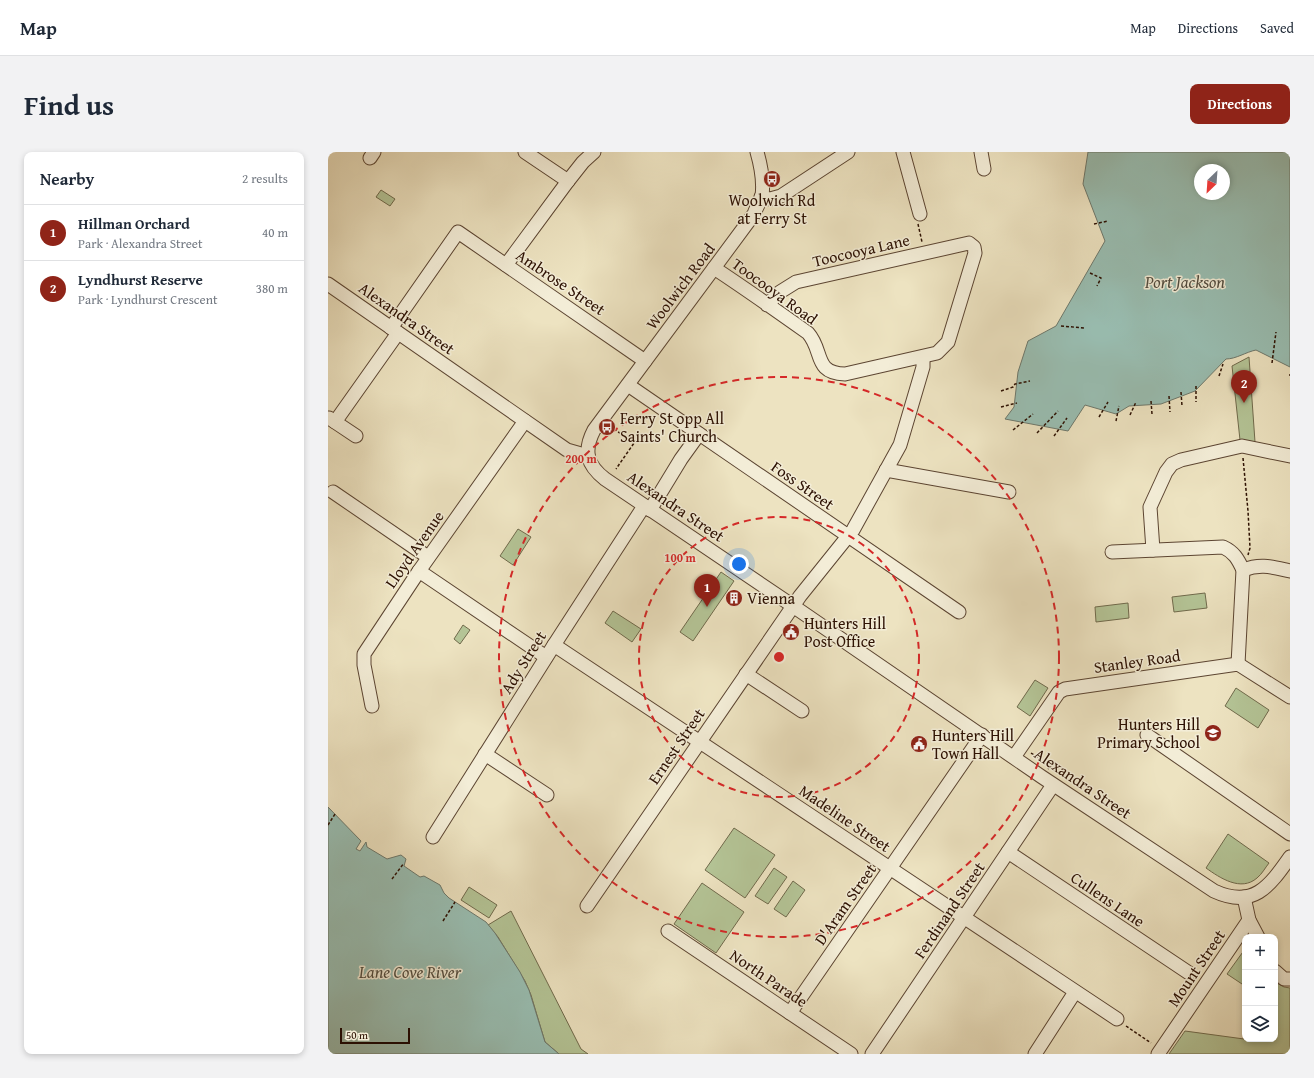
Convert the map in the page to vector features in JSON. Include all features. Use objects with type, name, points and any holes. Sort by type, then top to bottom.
[{"type":"street","points":[[525,152],[568,181]]},
{"type":"street","points":[[506,265],[568,181],[583,162],[594,152]]},
{"type":"street","name":"Woolwich Road","points":[[588,456],[589,442],[594,430],[754,214],[761,198],[763,186],[762,170],[757,152]]},
{"type":"street","points":[[761,198],[770,200],[781,196],[848,152]]},
{"type":"street","points":[[902,152],[920,214]]},
{"type":"street","points":[[981,152],[984,169]]},
{"type":"street","name":"Ambrose Street","points":[[395,330],[458,232],[645,361]]},
{"type":"street","name":"Toocooya Road","points":[[714,268],[808,333],[813,339],[824,368],[830,372],[845,374],[937,353],[948,342],[975,254],[974,247],[969,243]]},
{"type":"street","name":"Toocooya Lane","points":[[767,305],[780,292],[796,282],[969,243]]},
{"type":"street","name":"Alexandra Street","points":[[328,284],[567,450],[588,456],[592,467],[600,475],[647,508],[793,606],[1053,785],[1214,891],[1232,897],[1244,897],[1260,892],[1274,880],[1290,857]]},
{"type":"street","points":[[356,436],[332,419],[395,330]]},
{"type":"street","name":"Ernest Street","points":[[587,906],[793,606],[853,530],[900,445],[923,367],[923,357]]},
{"type":"street","name":"Foss Street","points":[[628,385],[959,612]]},
{"type":"street","name":"Lloyd Avenue","points":[[372,706],[364,665],[364,654],[428,557],[525,421]]},
{"type":"street","name":"Ady Street","points":[[433,837],[546,657],[699,434]]},
{"type":"street","points":[[1152,550],[1150,507],[1166,472],[1172,464],[1181,460],[1242,446],[1290,456]]},
{"type":"street","points":[[886,470],[1008,492]]},
{"type":"street","points":[[333,492],[428,557]]},
{"type":"street","points":[[1112,552],[1223,547],[1231,550],[1237,557],[1243,570],[1238,664],[1290,697]]},
{"type":"street","points":[[1243,570],[1255,566],[1265,565],[1290,571]]},
{"type":"street","points":[[419,571],[546,657]]},
{"type":"street","name":"Madeline Street","points":[[554,645],[1117,1019]]},
{"type":"street","name":"Stanley Road","points":[[1014,757],[1059,692],[1065,689],[1238,664]]},
{"type":"street","points":[[746,674],[802,711]]},
{"type":"street","name":"D'Aram Street","points":[[790,1012],[982,735]]},
{"type":"street","points":[[1147,735],[1290,834]]},
{"type":"street","points":[[485,754],[547,795]]},
{"type":"street","name":"Ferdinand Street","points":[[872,1054],[1053,785]]},
{"type":"street","name":"Cullens Lane","points":[[1008,852],[1189,973]]},
{"type":"street","points":[[1244,897],[1249,920],[1256,934]]},
{"type":"street","name":"Mount Street","points":[[1159,1052],[1249,920]]},
{"type":"street","name":"North Parade","points":[[668,931],[851,1054]]},
{"type":"street","points":[[1278,974],[1284,979],[1290,979]]},
{"type":"street","points":[[1035,1054],[1075,992]]},
{"type":"path","points":[[920,214],[915,215],[924,253]]},
{"type":"path","points":[[1094,224],[1108,221]]},
{"type":"path","points":[[1090,273],[1101,278],[1097,286]]},
{"type":"path","points":[[1061,326],[1084,328]]},
{"type":"path","points":[[1272,363],[1276,332]]},
{"type":"path","points":[[1219,376],[1223,364]]},
{"type":"path","points":[[1001,391],[1013,387],[1015,384],[1030,381]]},
{"type":"path","points":[[1196,386],[1196,402]]},
{"type":"path","points":[[1181,392],[1182,406]]},
{"type":"path","points":[[1169,396],[1170,412]]},
{"type":"path","points":[[1099,417],[1108,402]]},
{"type":"path","points":[[1130,415],[1136,402]]},
{"type":"path","points":[[1151,402],[1152,414]]},
{"type":"path","points":[[1001,407],[1017,404]]},
{"type":"path","points":[[1116,421],[1119,406]]},
{"type":"path","points":[[1037,433],[1058,411]]},
{"type":"path","points":[[1013,430],[1033,414]]},
{"type":"path","points":[[1054,436],[1068,418]]},
{"type":"path","points":[[614,429],[634,443],[616,470]]},
{"type":"path","points":[[1242,446],[1250,548],[1243,570]]},
{"type":"path","points":[[1027,749],[1050,766],[1046,771]]},
{"type":"path","points":[[328,825],[335,814]]},
{"type":"path","points":[[392,879],[404,863]]},
{"type":"path","points":[[443,921],[455,902]]},
{"type":"path","points":[[1117,1019],[1159,1052]]},
{"type":"green space","points":[[381,190],[395,199],[390,206],[376,197]]},
{"type":"green space","points":[[1249,357],[1255,442],[1240,440],[1232,366]]},
{"type":"green space","points":[[518,529],[531,537],[513,565],[500,556]]},
{"type":"green space","points":[[721,572],[734,581],[693,641],[680,632]]},
{"type":"green space","points":[[1205,593],[1207,608],[1174,612],[1172,597]]},
{"type":"green space","points":[[1128,603],[1129,618],[1096,622],[1095,607]]},
{"type":"green space","points":[[613,611],[641,629],[632,642],[605,623]]},
{"type":"green space","points":[[463,625],[470,630],[460,644],[454,639]]},
{"type":"green space","points":[[1035,680],[1048,688],[1030,716],[1017,707]]},
{"type":"green space","points":[[1236,688],[1269,710],[1258,728],[1225,706]]},
{"type":"green space","points":[[734,828],[775,855],[745,898],[705,870]]},
{"type":"green space","points":[[1228,834],[1269,863],[1262,873],[1251,882],[1238,884],[1231,882],[1206,868]]},
{"type":"green space","points":[[774,868],[787,877],[768,904],[755,896]]},
{"type":"green space","points":[[793,881],[805,890],[786,917],[774,909]]},
{"type":"green space","points":[[702,883],[744,912],[716,953],[674,924]]},
{"type":"green space","points":[[469,887],[497,905],[489,918],[461,900]]},
{"type":"green space","points":[[511,911],[581,1049],[588,1054],[559,1054],[545,1042],[531,995],[525,981],[498,937],[488,925]]},
{"type":"green space","points":[[1242,953],[1242,984],[1227,974]]},
{"type":"green space","points":[[1278,984],[1290,988],[1290,1054],[1169,1054],[1185,1031],[1242,1039],[1242,1042],[1278,1042]]},
{"type":"water","name":"Port Jackson","points":[[1088,152],[1290,152],[1290,367],[1256,350],[1252,351],[1234,358],[1226,359],[1195,391],[1161,404],[1129,406],[1116,414],[1085,405],[1068,431],[1005,419],[1014,407],[1018,372],[1028,341],[1056,326],[1105,241],[1083,184]]},
{"type":"water","name":"Lane Cove River","points":[[328,807],[361,841],[356,849],[360,851],[366,842],[367,847],[387,859],[401,855],[406,859],[404,866],[420,877],[424,876],[440,885],[444,893],[449,898],[486,922],[495,933],[520,972],[529,990],[545,1042],[559,1054],[328,1054]]},
{"type":"place","name":"Woolwich Rd at Ferry St","points":[[772,179]]},
{"type":"place","name":"Lyndhurst Reserve","points":[[1244,403]]},
{"type":"place","name":"Ferry St opp All Saints' Church","points":[[607,427]]},
{"type":"place","name":"Vienna","points":[[734,598]]},
{"type":"place","name":"Hillman Orchard","points":[[707,607]]},
{"type":"place","name":"Hunters Hill Post Office","points":[[791,632]]},
{"type":"place","name":"Hunters Hill Primary School","points":[[1213,733]]},
{"type":"place","name":"Hunters Hill Town Hall","points":[[919,744]]}]
